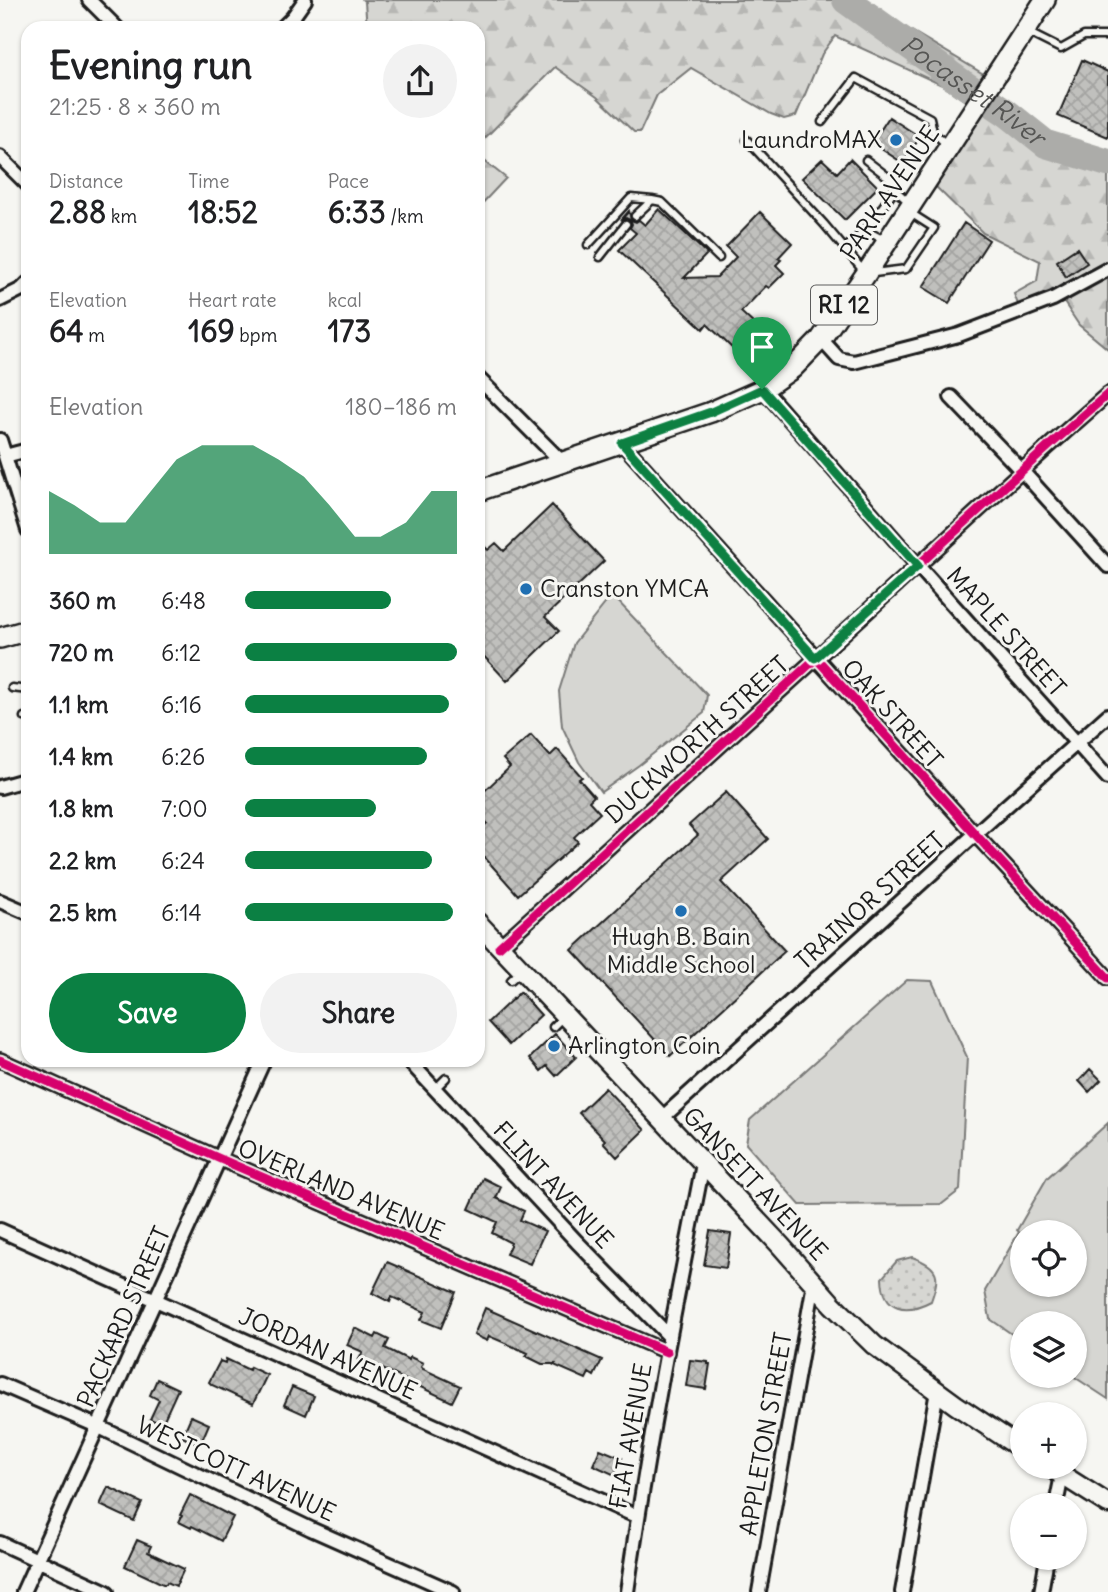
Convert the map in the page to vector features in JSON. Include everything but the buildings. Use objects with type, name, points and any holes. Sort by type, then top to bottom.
[{"type":"main road","name":"PARK AVENUE","points":[[485,489],[711,412],[762,389],[793,368],[821,340],[1045,0]]},
{"type":"main road","points":[[0,638],[21,632]]},
{"type":"main road","name":"GANSETT AVENUE","points":[[485,931],[499,947],[516,976],[559,1022],[661,1119],[832,1304],[874,1345],[1010,1441]]},
{"type":"main road","points":[[1068,1479],[1108,1504]]},
{"type":"street","points":[[89,0],[110,21]]},
{"type":"street","points":[[290,21],[305,0]]},
{"type":"street","points":[[0,157],[21,178]]},
{"type":"street","points":[[821,340],[839,359],[854,362],[959,335],[1053,299],[1108,269]]},
{"type":"street","points":[[0,300],[21,290]]},
{"type":"street","points":[[485,385],[562,462]]},
{"type":"street","name":"MAPLE STREET","points":[[762,389],[1108,778]]},
{"type":"street","name":"DUCKWORTH STREET","points":[[499,947],[1108,394]]},
{"type":"street","points":[[951,397],[1108,566]]},
{"type":"street","points":[[0,440],[21,507]]},
{"type":"street","name":"OAK STREET","points":[[622,443],[1108,978]]},
{"type":"street","points":[[5,456],[21,452]]},
{"type":"street","name":"TRAINOR STREET","points":[[661,1119],[1108,715]]},
{"type":"street","points":[[0,787],[21,781]]},
{"type":"street","points":[[0,901],[21,911]]},
{"type":"street","name":"OVERLAND AVENUE","points":[[0,1060],[218,1158],[667,1352]]},
{"type":"street","name":"PACKARD STREET","points":[[23,1592],[261,1067]]},
{"type":"street","name":"FLINT AVENUE","points":[[414,1067],[577,1242],[669,1336]]},
{"type":"street","name":"FIAT AVENUE","points":[[627,1592],[669,1336],[703,1164]]},
{"type":"street","name":"JORDAN AVENUE","points":[[0,1230],[638,1517]]},
{"type":"street","name":"APPLETON STREET","points":[[759,1592],[814,1283]]},
{"type":"street","name":"WESTCOTT AVENUE","points":[[0,1384],[97,1426],[453,1592]]},
{"type":"street","points":[[902,1592],[937,1391]]},
{"type":"street","points":[[0,1543],[107,1592]]},
{"type":"street","points":[[1041,1592],[1045,1570]]},
{"type":"lane","points":[[1025,31],[1060,49],[1084,36],[1108,36]]},
{"type":"lane","points":[[822,122],[856,78],[930,118],[933,132],[946,153]]},
{"type":"lane","points":[[747,140],[866,274],[906,269],[934,228],[910,208],[895,190],[892,180],[866,160]]},
{"type":"lane","points":[[845,249],[865,230],[895,190]]},
{"type":"lane","points":[[588,245],[631,198],[652,200],[662,202],[719,258]]},
{"type":"lane","points":[[635,216],[652,200]]},
{"type":"lane","points":[[600,257],[626,224]]},
{"type":"lane","points":[[865,230],[888,241]]},
{"type":"lane","points":[[12,688],[21,689]]},
{"type":"lane","points":[[434,1089],[446,1078]]},
{"type":"green space","points":[[363,0],[860,0],[990,78],[987,87],[1020,110],[1019,125],[1030,141],[1040,136],[1108,150],[1108,349],[1079,325],[1061,298],[1019,307],[1014,294],[1037,281],[1040,261],[983,233],[931,182],[968,103],[942,85],[835,36],[822,54],[796,116],[784,119],[771,114],[691,68],[657,95],[640,132],[634,132],[597,97],[555,67],[485,138],[485,21],[366,21]]},
{"type":"green space","points":[[485,161],[506,178],[485,200]]},
{"type":"green space","points":[[612,595],[707,695],[704,713],[601,792],[579,762],[562,726],[559,691],[574,643]]},
{"type":"green space","points":[[907,980],[932,981],[967,1057],[960,1190],[942,1204],[800,1205],[746,1144],[750,1120]]},
{"type":"green space","points":[[1108,1123],[1108,1399],[1087,1385],[1087,1311],[1010,1311],[1010,1333],[990,1319],[985,1291],[1010,1248],[1010,1297],[1087,1297],[1087,1220],[1023,1220],[1047,1178]]},
{"type":"green space","points":[[912,1257],[933,1268],[936,1285],[931,1301],[913,1308],[898,1307],[887,1297],[882,1278],[897,1261]]},
{"type":"waterway","name":"Pocasset River","points":[[846,0],[1007,113],[1046,144],[1108,163]]},
{"type":"cycle path","points":[[499,947],[1108,394]]},
{"type":"cycle path","points":[[622,443],[1108,978]]},
{"type":"cycle path","points":[[0,1060],[218,1158],[667,1352]]},
{"type":"place","name":"LaundroMAX","points":[[896,140]]},
{"type":"place","name":"Cranston YMCA","points":[[526,589]]},
{"type":"place","name":"Hugh B. Bain Middle School","points":[[681,911]]},
{"type":"place","name":"Arlington Coin","points":[[554,1046]]},
{"type":"route","points":[[762,389],[918,566],[815,658],[622,443],[711,412],[762,389]]}]
